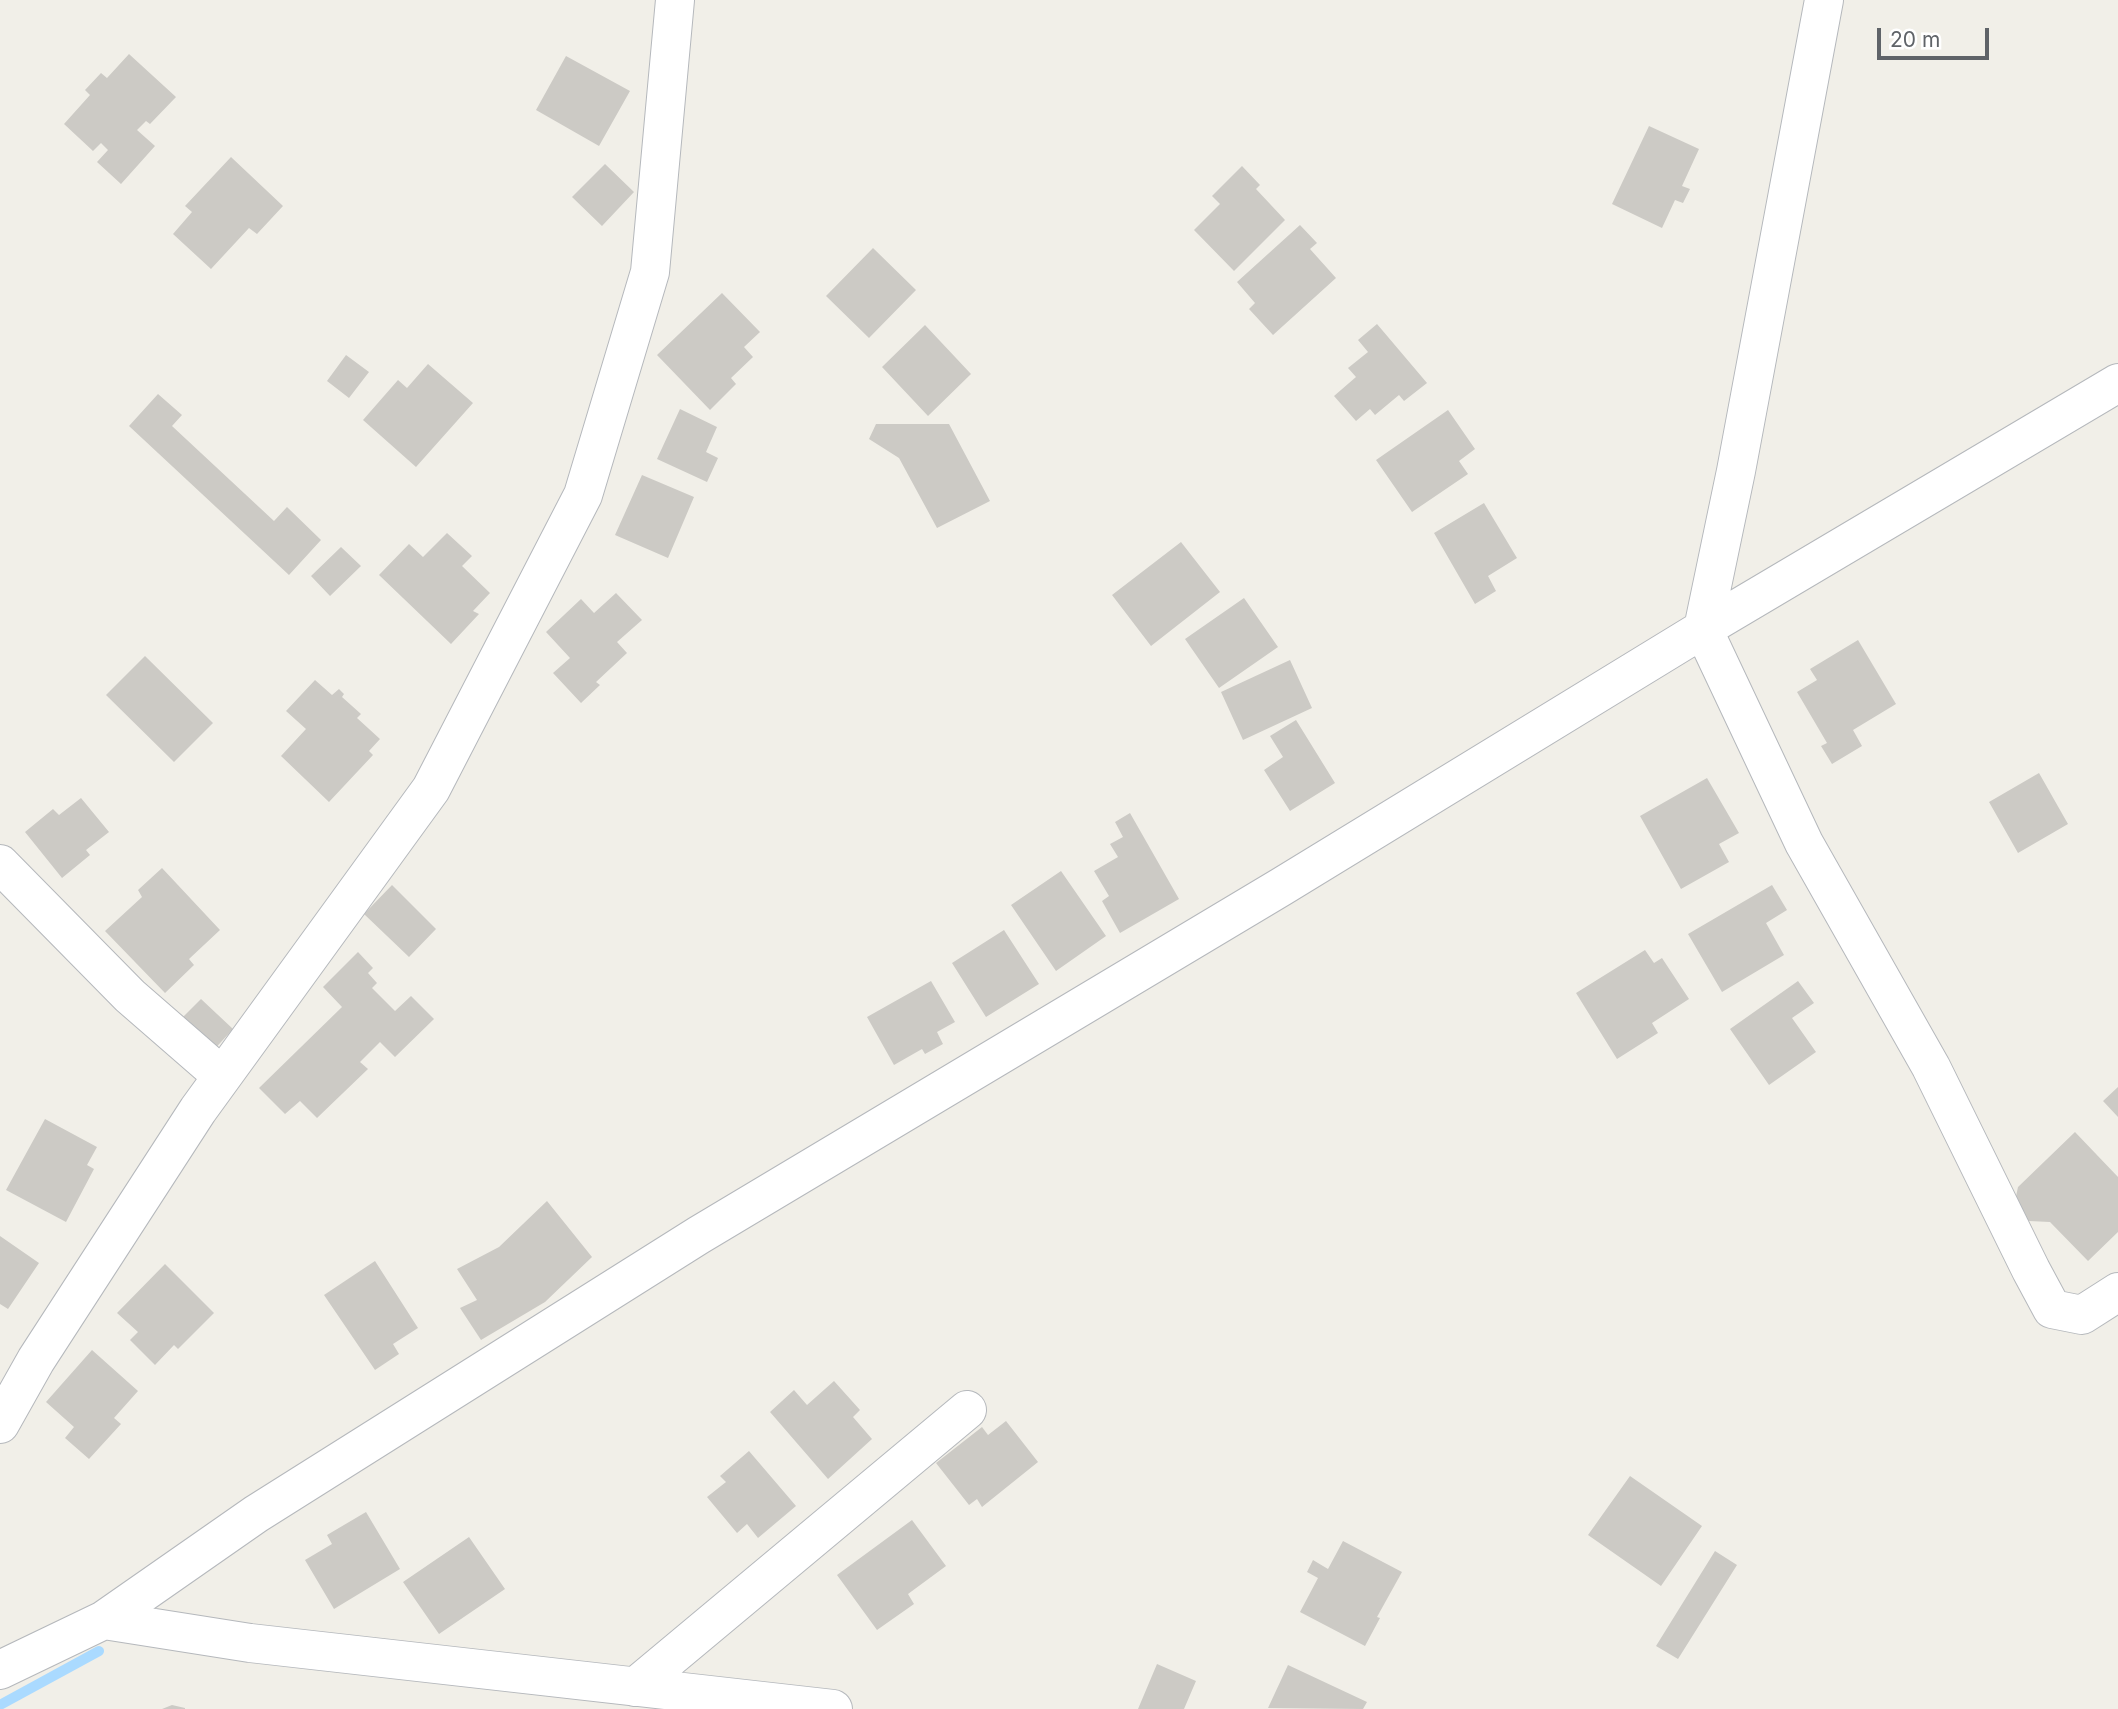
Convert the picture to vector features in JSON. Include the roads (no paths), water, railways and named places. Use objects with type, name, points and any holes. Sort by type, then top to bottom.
[{"type":"street","points":[[0,1424],[36,1360],[198,1110],[430,789],[583,495],[650,272],[675,0]]},
{"type":"street","points":[[1824,0],[1736,471],[1703,629],[1804,843],[1931,1067],[2052,1309],[2082,1315],[2118,1292]]},
{"type":"street","points":[[0,1670],[103,1620],[256,1514],[699,1235],[1305,873],[1703,629],[2118,383]]},
{"type":"street","points":[[0,864],[130,996],[222,1076]]},
{"type":"street","points":[[635,1687],[967,1410]]},
{"type":"street","points":[[103,1620],[250,1643],[833,1709]]},
{"type":"waterway","points":[[0,1705],[99,1651]]}]
